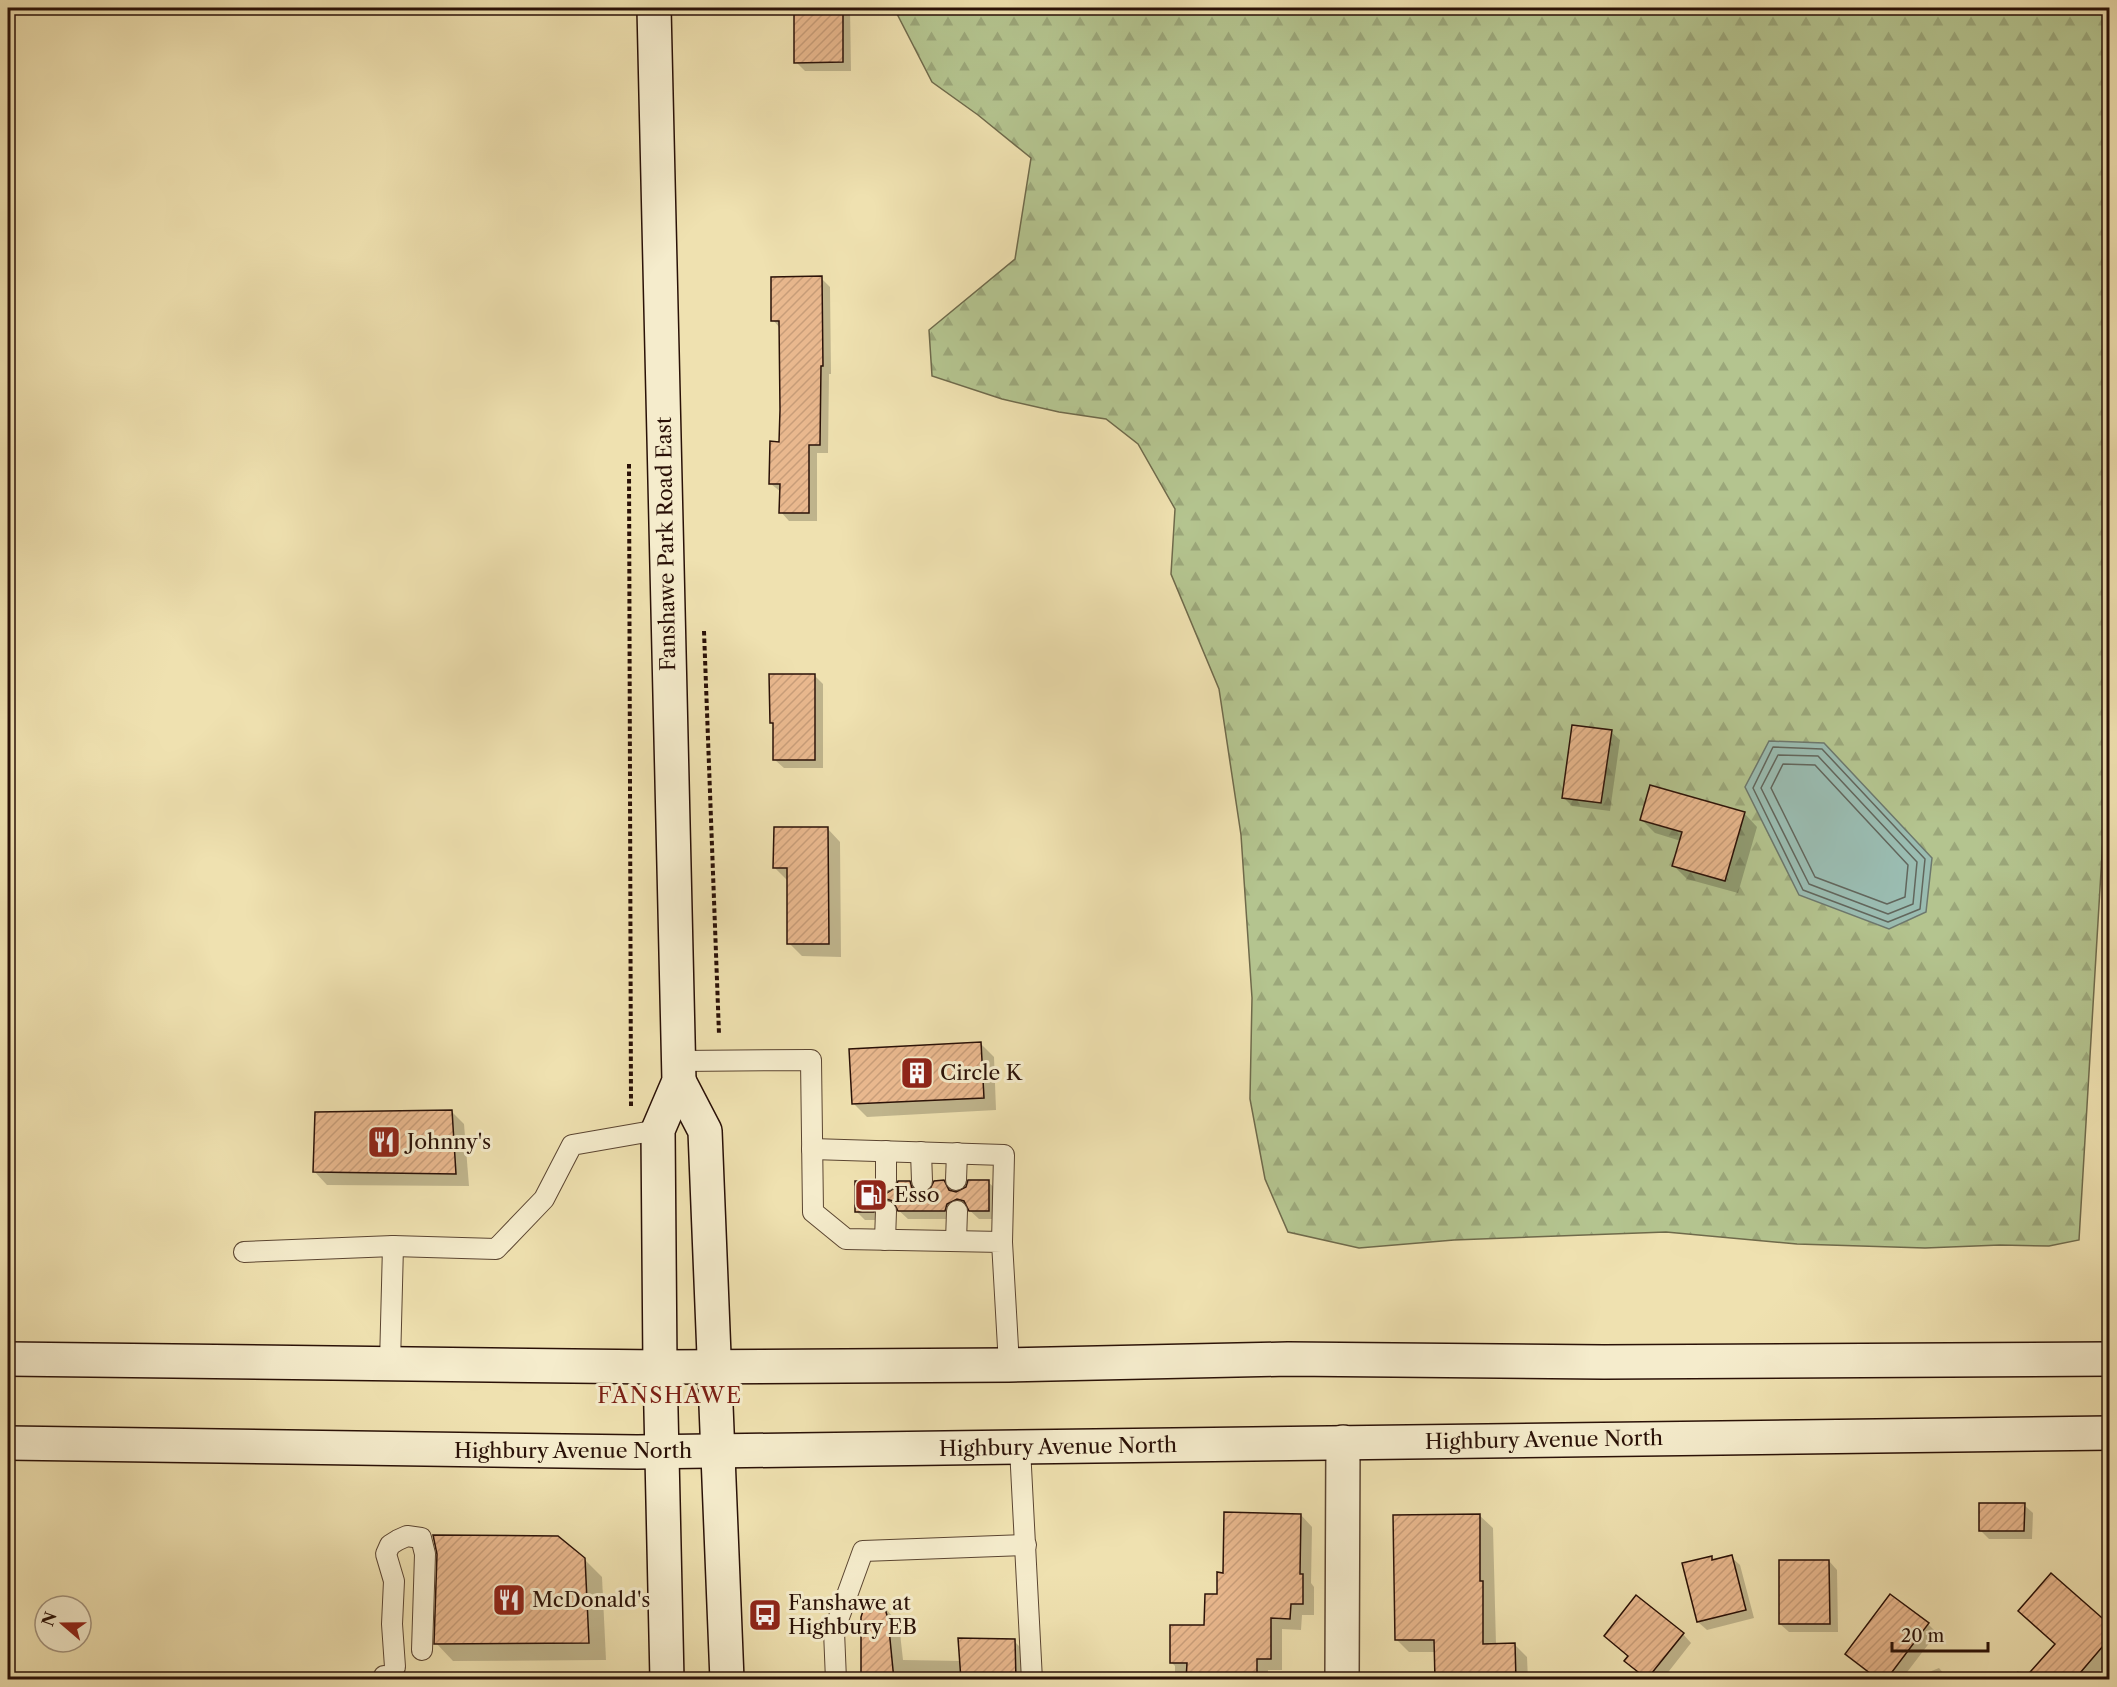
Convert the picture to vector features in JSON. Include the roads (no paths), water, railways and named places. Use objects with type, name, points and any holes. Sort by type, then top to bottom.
[{"type":"main road","name":"Fanshawe Park Road East","points":[[654,8],[679,1071],[705,1131],[727,1680]]},
{"type":"main road","name":"Fanshawe Park Road East","points":[[667,1680],[660,1367],[644,1133],[679,1071]]},
{"type":"main road","points":[[8,1359],[660,1367],[1008,1365],[1288,1359],[1604,1362],[2109,1359]]},
{"type":"main road","name":"Highbury Avenue North","points":[[8,1443],[718,1452],[2109,1433]]},
{"type":"main road","points":[[1342,1680],[1343,1442]]},
{"type":"lane","points":[[679,1071],[720,1061],[811,1060],[813,1212],[846,1239],[1002,1242]]},
{"type":"lane","points":[[244,1252],[393,1246],[496,1249],[544,1199],[572,1145],[644,1133]]},
{"type":"lane","points":[[812,1149],[1004,1155],[1002,1242],[1008,1365]]},
{"type":"lane","points":[[886,1151],[886,1181]]},
{"type":"lane","points":[[921,1152],[922,1181]]},
{"type":"lane","points":[[956,1180],[957,1153]]},
{"type":"lane","points":[[885,1240],[886,1211]]},
{"type":"lane","points":[[956,1241],[957,1211]]},
{"type":"lane","points":[[390,1364],[393,1246]]},
{"type":"lane","points":[[1020,1448],[1032,1680]]},
{"type":"lane","points":[[388,1674],[394,1581],[386,1554],[390,1545],[407,1536],[421,1538],[425,1554],[422,1650]]},
{"type":"lane","points":[[836,1680],[834,1631],[863,1551],[1026,1545]]},
{"type":"water","points":[[1769,741],[1824,743],[1932,858],[1926,912],[1889,929],[1799,895],[1745,787]]},
{"type":"place","name":"Circle K","points":[[917,1073]]},
{"type":"place","name":"Johnny's","points":[[384,1142]]},
{"type":"place","name":"Esso","points":[[871,1195]]},
{"type":"place","name":"McDonald's","points":[[509,1600]]},
{"type":"place","name":"Fanshawe at Highbury EB","points":[[765,1615]]},
{"type":"district","name":"FANSHAWE","points":[[670,1395]]}]
